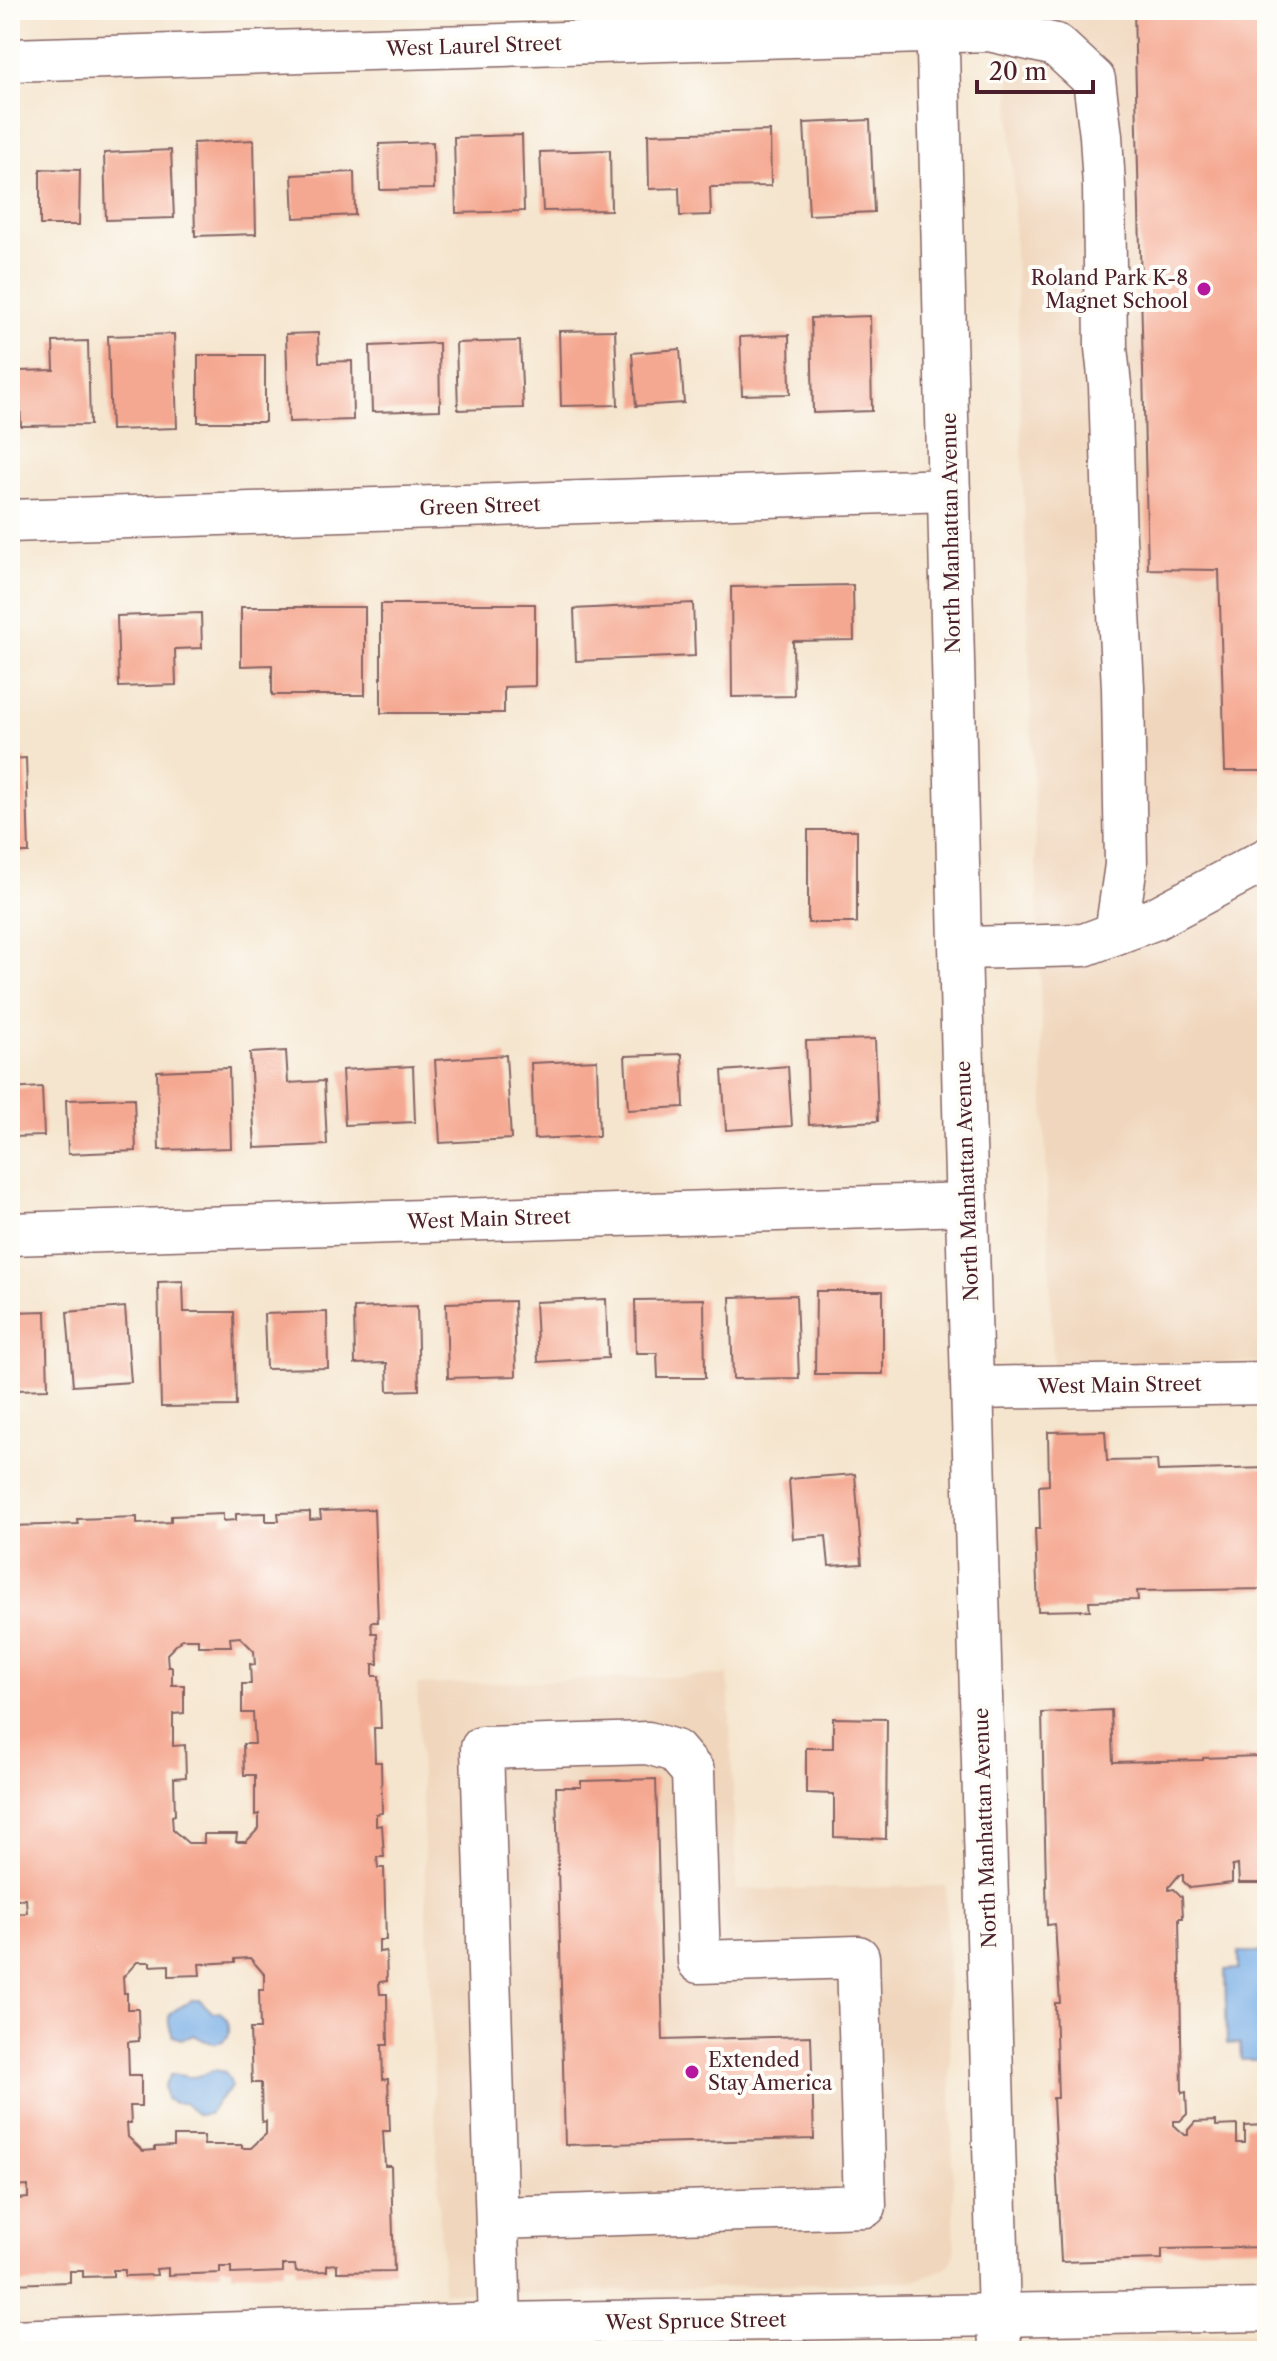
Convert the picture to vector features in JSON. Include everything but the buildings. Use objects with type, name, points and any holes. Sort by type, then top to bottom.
[{"type":"street","name":"West Laurel Street","points":[[10,60],[937,21],[1056,45],[1094,80],[1104,174],[1106,348],[1123,687],[1126,865],[1116,933]]},
{"type":"street","name":"North Manhattan Avenue","points":[[937,21],[999,2333]]},
{"type":"street","name":"Green Street","points":[[10,521],[949,490]]},
{"type":"street","points":[[962,948],[1084,945],[1154,919],[1267,859]]},
{"type":"street","name":"West Main Street","points":[[10,1234],[967,1204]]},
{"type":"street","name":"West Main Street","points":[[973,1388],[1267,1383]]},
{"type":"street","points":[[498,2218],[865,2206],[858,1957],[699,1962],[693,1772],[675,1751],[648,1743],[482,1748],[500,2324]]},
{"type":"street","name":"West Spruce Street","points":[[10,2341],[75,2345],[500,2324],[999,2333],[1267,2310]]},
{"type":"shaded area","points":[[1007,10],[1267,10],[1267,1362],[1053,1366]]},
{"type":"shaded area","name":"Extended Stay America","points":[[728,1675],[737,1890],[946,1886],[955,2253],[951,2263],[942,2270],[913,2281],[548,2293],[443,2292],[417,1685]]},
{"type":"shaded area","points":[[1267,2334],[1267,2351],[1047,2351],[1042,2342],[1050,2335]]},
{"type":"water","points":[[1238,1952],[1267,1952],[1267,2060],[1241,2060],[1240,2043],[1227,2044],[1225,1970],[1238,1969]]},
{"type":"water","points":[[191,2000],[200,2000],[213,2013],[221,2012],[225,2016],[229,2031],[225,2039],[214,2043],[194,2035],[181,2039],[173,2036],[169,2016]]},
{"type":"water","points":[[214,2070],[225,2072],[231,2087],[208,2114],[198,2115],[184,2103],[166,2099],[164,2087],[170,2075],[196,2077]]},
{"type":"place","name":"Roland Park K-8 Magnet School","points":[[1204,289]]},
{"type":"place","name":"Extended Stay America","points":[[692,2072]]}]
